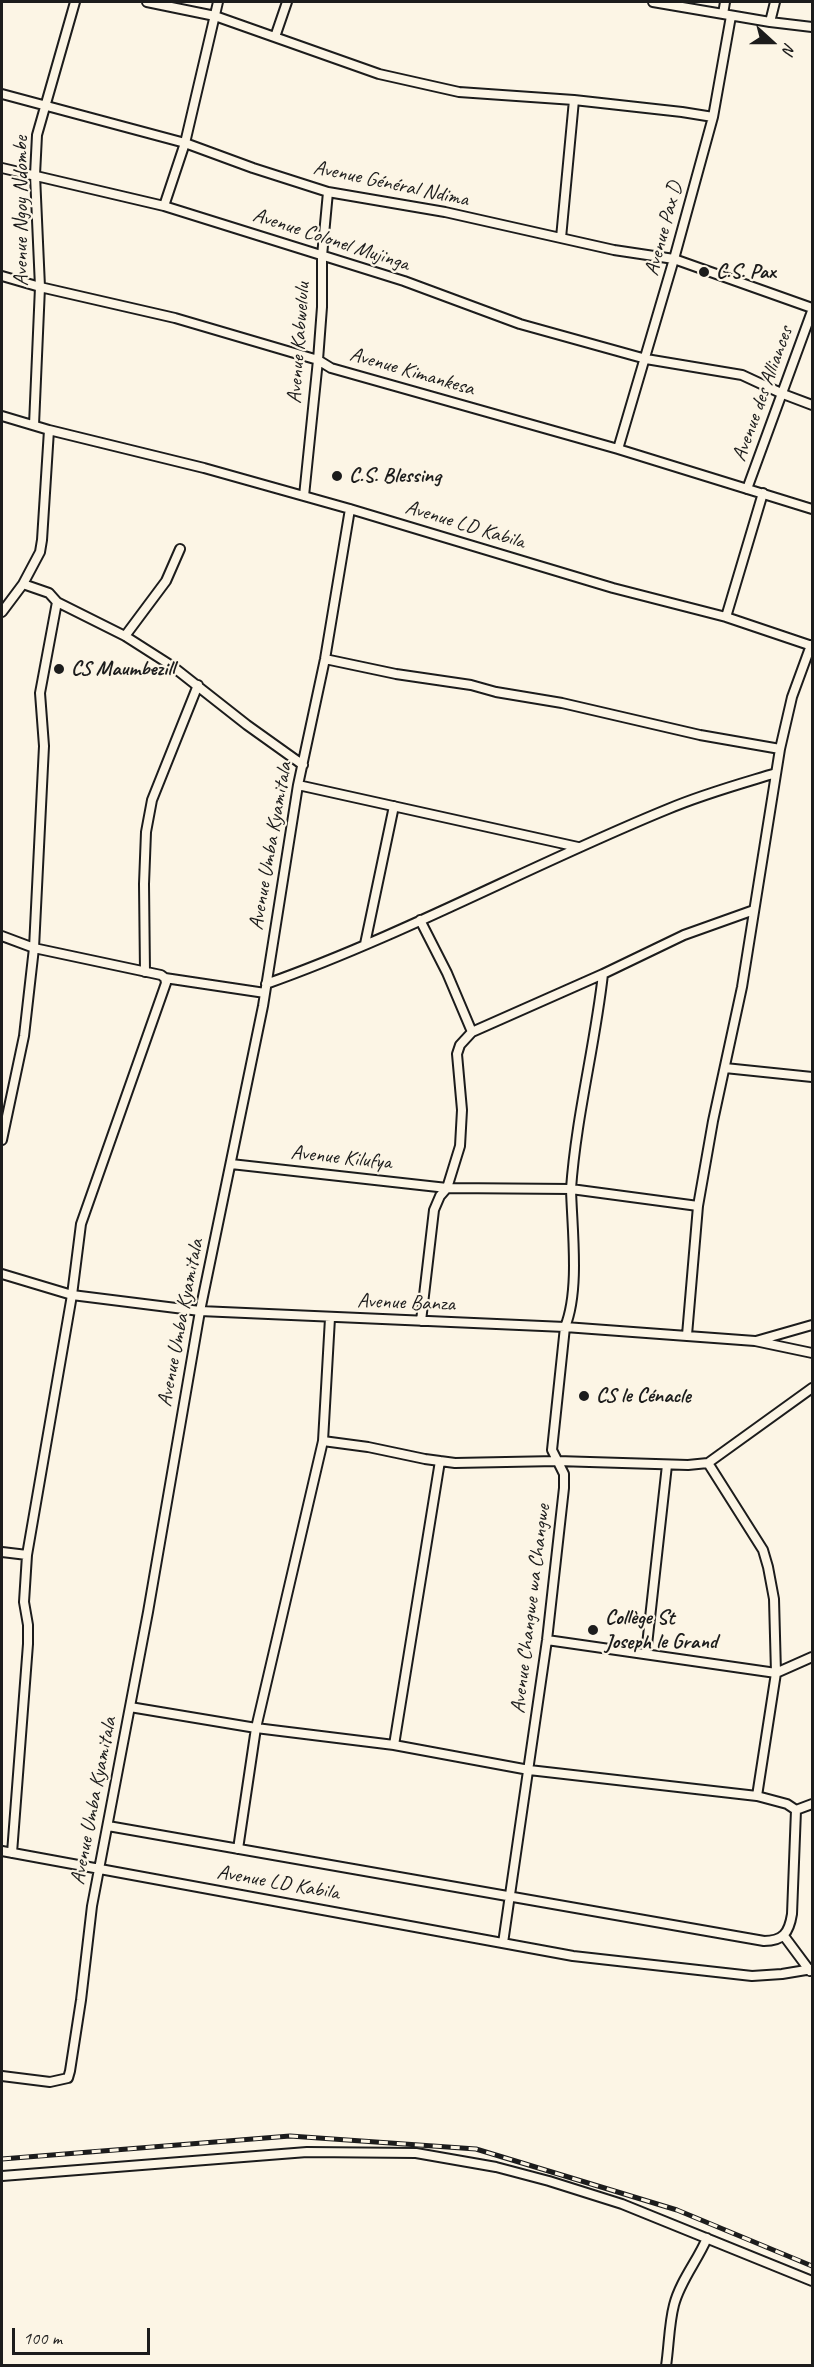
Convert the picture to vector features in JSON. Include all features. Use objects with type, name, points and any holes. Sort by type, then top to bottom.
[{"type":"street","name":"Avenue Ngoy Ndombe","points":[[34,425],[40,287],[35,175],[37,135],[75,2]]},
{"type":"street","points":[[147,2],[215,16],[379,74],[459,92],[574,100],[713,117]]},
{"type":"street","points":[[164,206],[185,143],[218,2]]},
{"type":"street","points":[[275,38],[287,2]]},
{"type":"street","points":[[653,2],[813,27]]},
{"type":"street","name":"Avenue Pax D","points":[[618,449],[646,359],[713,117],[727,15],[725,2]]},
{"type":"street","points":[[770,22],[775,2]]},
{"type":"street","name":"Avenue Général Ndima","points":[[2,94],[185,143],[328,192],[445,212],[614,250],[674,259],[813,309]]},
{"type":"street","points":[[561,238],[574,100]]},
{"type":"street","name":"Avenue Colonel Mujinga","points":[[2,168],[164,206],[404,282],[520,324],[646,359]]},
{"type":"street","name":"Avenue Kabwelulu","points":[[304,496],[318,360],[322,307],[322,256],[328,192]]},
{"type":"street","name":"Avenue Kimankesa","points":[[2,276],[175,318],[318,360],[331,368],[618,449],[813,509]]},
{"type":"street","name":"Avenue des Alliances","points":[[747,489],[813,309]]},
{"type":"street","points":[[646,359],[742,375],[813,405]]},
{"type":"street","name":"Avenue LD Kabila","points":[[2,416],[49,430],[204,468],[350,509],[613,588],[726,617],[812,646]]},
{"type":"street","points":[[2,612],[24,584],[40,552],[49,430]]},
{"type":"street","points":[[726,617],[763,493]]},
{"type":"street","name":"Avenue Umba Kyamitala","points":[[2,2076],[50,2082],[68,2078],[81,2000],[92,1906],[130,1707],[200,1311],[265,993],[298,784],[325,659],[350,509]]},
{"type":"street","points":[[125,636],[166,580],[180,549]]},
{"type":"street","points":[[24,584],[49,593],[57,602],[125,636],[198,685],[247,725],[303,765]]},
{"type":"street","points":[[2,1140],[24,1036],[34,948],[44,746],[40,693],[57,602]]},
{"type":"street","points":[[687,1335],[698,1206],[742,987],[780,749],[792,697],[812,646]]},
{"type":"street","points":[[325,659],[396,674],[471,685],[496,693],[536,698],[700,735],[780,749]]},
{"type":"street","points":[[145,972],[146,832],[152,800],[198,685]]},
{"type":"street","points":[[266,984],[365,944],[578,847],[670,808],[776,773]]},
{"type":"street","points":[[298,784],[578,847]]},
{"type":"street","points":[[365,944],[394,806]]},
{"type":"street","points":[[421,1321],[434,1210],[440,1196],[447,1188],[460,1146],[462,1110],[457,1054],[465,1037],[684,935],[754,910]]},
{"type":"street","points":[[420,920],[447,973],[472,1032]]},
{"type":"street","points":[[2,936],[34,948],[165,978],[265,993]]},
{"type":"street","name":"Avenue Changwe wa Changwe","points":[[511,1898],[547,1640],[564,1488],[564,1474],[552,1450],[565,1327],[570,1313],[573,1291],[571,1188],[573,1161],[594,1046],[603,974]]},
{"type":"street","points":[[12,1853],[28,1644],[28,1625],[24,1602],[27,1555],[72,1295],[81,1224],[166,983],[165,978]]},
{"type":"street","points":[[725,1068],[813,1077]]},
{"type":"street","name":"Avenue Kilufya","points":[[231,1164],[447,1188],[571,1188],[698,1206]]},
{"type":"street","name":"Avenue Banza","points":[[2,1274],[72,1295],[200,1311],[565,1327],[687,1335],[755,1341],[813,1353]]},
{"type":"street","points":[[238,1849],[256,1728],[323,1441],[330,1318]]},
{"type":"street","points":[[755,1341],[813,1325]]},
{"type":"street","points":[[323,1441],[440,1461],[488,1463],[557,1461],[667,1465],[708,1463],[813,1388]]},
{"type":"street","points":[[394,1745],[440,1461]]},
{"type":"street","points":[[708,1463],[763,1550],[774,1599],[776,1673],[757,1796]]},
{"type":"street","points":[[646,1654],[667,1465]]},
{"type":"street","points":[[2,1552],[27,1555]]},
{"type":"street","points":[[547,1640],[776,1673],[813,1657]]},
{"type":"street","points":[[130,1707],[256,1728],[394,1745],[529,1770],[757,1796],[787,1804],[796,1810]]},
{"type":"street","points":[[796,1810],[813,1804]]},
{"type":"street","points":[[796,1810],[792,1914],[790,1927],[784,1936],[811,1970]]},
{"type":"street","name":"Avenue LD Kabila","points":[[108,1826],[764,1941],[776,1941],[784,1936]]},
{"type":"street","name":"Avenue LD Kabila","points":[[2,1851],[573,1956],[752,1976],[811,1970]]},
{"type":"street","points":[[503,1943],[511,1898]]},
{"type":"street","points":[[2,2176],[307,2152],[416,2154],[496,2167],[622,2204],[813,2281]]},
{"type":"street","points":[[666,2366],[674,2305],[707,2238]]},
{"type":"railway","points":[[2,2159],[290,2136],[476,2149],[677,2210],[812,2266]]},
{"type":"place","name":"C.S. Pax","points":[[704,272]]},
{"type":"place","name":"C.S. Blessing","points":[[337,476]]},
{"type":"place","name":"CS Maumbezill","points":[[59,669]]},
{"type":"place","name":"CS le Cénacle","points":[[584,1396]]},
{"type":"place","name":"Collège St Joseph le Grand","points":[[593,1630]]}]
